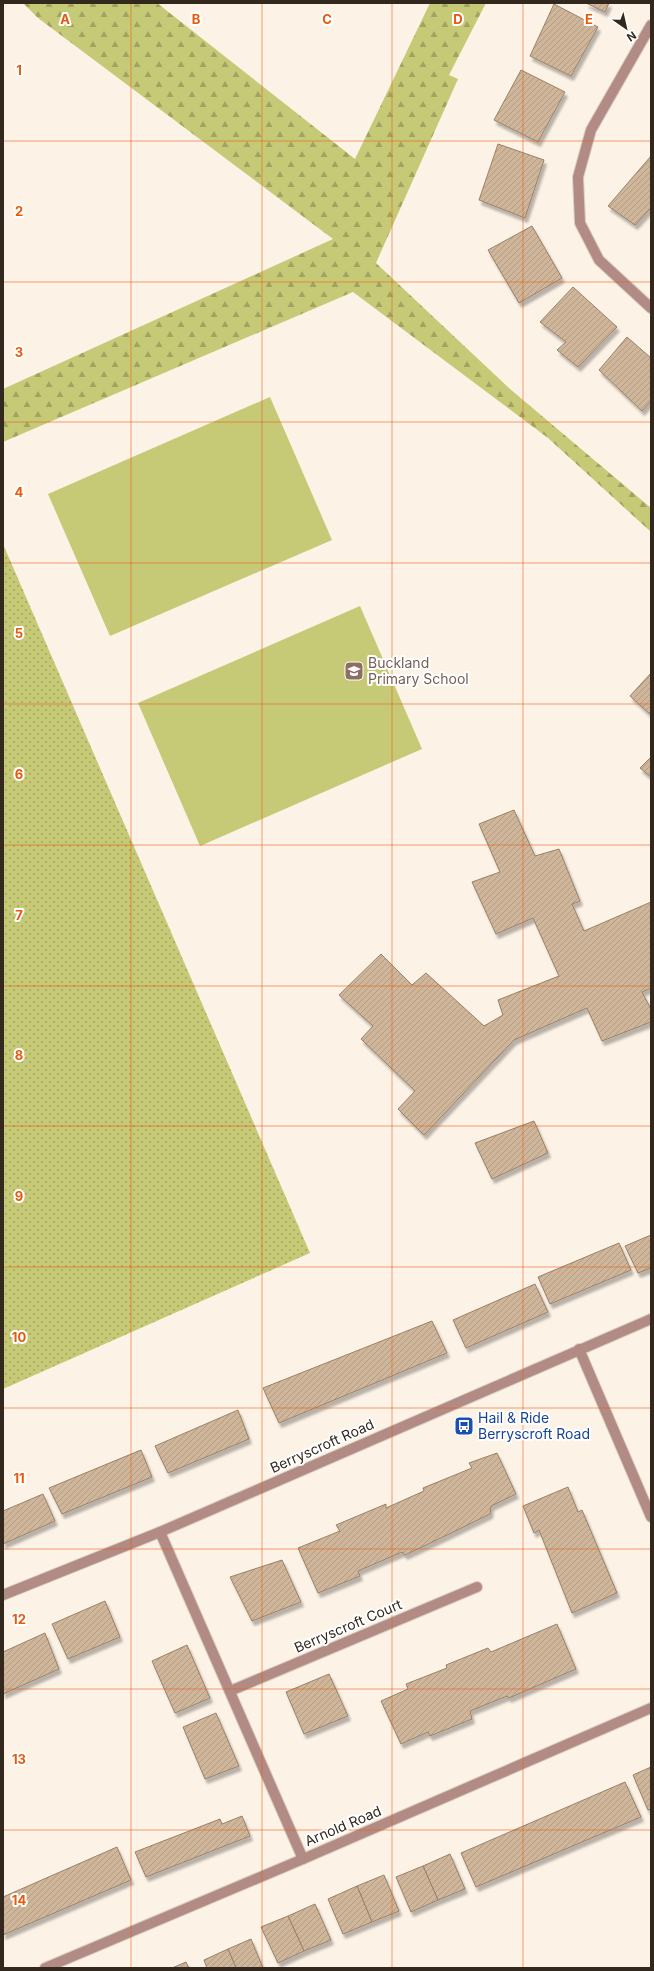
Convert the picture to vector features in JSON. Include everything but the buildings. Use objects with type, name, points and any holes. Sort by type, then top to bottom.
[{"type":"street","points":[[651,25],[591,130],[578,177],[580,223],[599,260],[651,308]]},
{"type":"street","name":"Berryscroft Road","points":[[3,1595],[160,1532],[651,1319]]},
{"type":"street","points":[[579,1349],[651,1517]]},
{"type":"street","points":[[160,1532],[303,1859]]},
{"type":"street","name":"Berryscroft Court","points":[[230,1691],[477,1587]]},
{"type":"street","name":"Arnold Road","points":[[45,1968],[303,1859],[651,1708]]},
{"type":"green space","points":[[23,3],[157,3],[355,159],[430,3],[486,3],[449,75],[458,79],[376,263],[510,389],[651,508],[651,532],[548,438],[353,292],[3,442],[3,389],[333,239],[38,18]]},
{"type":"green space","points":[[270,397],[332,540],[110,636],[48,494]]},
{"type":"green space","points":[[3,544],[310,1253],[3,1389]]},
{"type":"green space","points":[[360,606],[422,749],[200,846],[138,703]]},
{"type":"place","name":"Buckland Primary School","points":[[354,671]]},
{"type":"place","name":"Hail & Ride Berryscroft Road","points":[[464,1426]]}]
